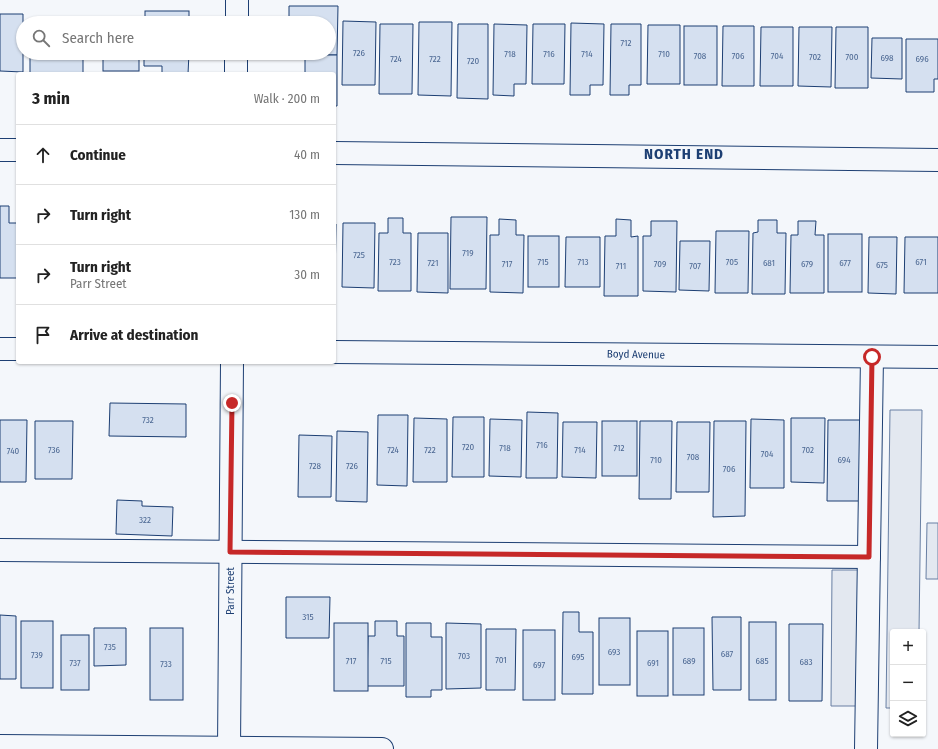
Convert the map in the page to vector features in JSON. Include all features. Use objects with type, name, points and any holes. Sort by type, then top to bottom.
[{"type":"street","points":[[237,0],[237,16]]},
{"type":"street","points":[[236,60],[236,72]]},
{"type":"street","points":[[0,150],[16,150]]},
{"type":"street","points":[[336,153],[938,160]]},
{"type":"street","points":[[0,349],[16,349]]},
{"type":"street","name":"Boyd Avenue","points":[[336,352],[938,357]]},
{"type":"street","points":[[866,749],[872,357]]},
{"type":"street","name":"Parr Street","points":[[229,748],[232,364]]},
{"type":"street","points":[[0,550],[869,557]]},
{"type":"street","points":[[0,746],[382,749]]},
{"type":"shaded area","points":[[890,410],[922,410],[919,629],[890,629],[890,708],[886,708]]},
{"type":"shaded area","points":[[927,523],[938,523],[938,579],[926,579]]},
{"type":"shaded area","points":[[832,570],[863,570],[861,706],[831,706]]},
{"type":"building","points":[[289,6],[338,6],[337,55],[336,16],[289,16]]},
{"type":"building","points":[[145,11],[189,11],[189,16],[145,16]]},
{"type":"building","points":[[0,14],[23,14],[23,16],[16,16],[16,60],[23,60],[23,72],[0,71]]},
{"type":"building","points":[[343,21],[376,22],[375,85],[342,85]]},
{"type":"building","points":[[419,22],[452,22],[451,96],[418,95]]},
{"type":"building","points":[[571,23],[604,24],[603,85],[590,85],[590,95],[570,95]]},
{"type":"building","points":[[380,24],[413,24],[412,94],[379,94]]},
{"type":"building","points":[[458,24],[488,24],[488,99],[457,98]]},
{"type":"building","points":[[494,24],[527,25],[526,84],[514,84],[514,96],[493,95]]},
{"type":"building","points":[[533,24],[565,24],[564,84],[532,84]]},
{"type":"building","points":[[611,24],[641,24],[641,85],[629,85],[629,95],[610,95]]},
{"type":"building","points":[[648,25],[680,25],[680,84],[647,84]]},
{"type":"building","points":[[684,26],[717,26],[717,85],[684,85]]},
{"type":"building","points":[[723,26],[754,26],[754,86],[722,86]]},
{"type":"building","points":[[761,27],[793,27],[793,86],[760,86]]},
{"type":"building","points":[[799,27],[832,27],[831,87],[798,86]]},
{"type":"building","points":[[836,27],[868,27],[868,88],[835,88]]},
{"type":"building","points":[[872,38],[902,38],[902,79],[871,78]]},
{"type":"building","points":[[906,39],[938,39],[938,79],[934,79],[934,92],[906,92]]},
{"type":"building","points":[[337,55],[337,106],[336,72],[305,72],[305,60],[336,60]]},
{"type":"building","points":[[30,60],[83,60],[83,72],[30,72]]},
{"type":"building","points":[[103,60],[139,60],[139,71],[103,71]]},
{"type":"building","points":[[144,60],[189,60],[188,72],[162,72],[162,66],[144,66]]},
{"type":"building","points":[[0,206],[9,206],[9,223],[16,223],[16,278],[0,278]]},
{"type":"building","points":[[451,217],[487,217],[486,289],[450,289]]},
{"type":"building","points":[[388,218],[403,218],[403,233],[411,233],[411,291],[378,291],[379,233],[388,233]]},
{"type":"building","points":[[499,219],[516,220],[516,235],[524,235],[523,293],[490,292],[490,235],[499,235]]},
{"type":"building","points":[[616,219],[631,220],[631,237],[638,236],[638,296],[604,296],[605,236],[616,236]]},
{"type":"building","points":[[758,220],[777,220],[777,233],[786,233],[785,294],[752,294],[753,233],[758,232]]},
{"type":"building","points":[[651,221],[677,221],[676,292],[643,291],[643,236],[651,236]]},
{"type":"building","points":[[798,221],[816,221],[815,235],[824,235],[824,293],[790,293],[791,235],[798,235]]},
{"type":"building","points":[[343,223],[375,223],[374,288],[342,287]]},
{"type":"building","points":[[716,231],[749,231],[748,293],[715,293]]},
{"type":"building","points":[[418,233],[448,233],[448,293],[417,292]]},
{"type":"building","points":[[828,234],[862,234],[862,292],[828,292]]},
{"type":"building","points":[[528,236],[559,236],[559,287],[528,287]]},
{"type":"building","points":[[566,237],[600,237],[600,287],[565,287]]},
{"type":"building","points":[[869,237],[897,237],[896,294],[868,293]]},
{"type":"building","points":[[905,237],[938,237],[938,293],[904,293]]},
{"type":"building","points":[[680,241],[710,241],[709,291],[679,290]]},
{"type":"building","points":[[110,403],[186,404],[186,437],[109,436]]},
{"type":"building","points":[[527,412],[558,413],[557,478],[526,478]]},
{"type":"building","points":[[378,415],[408,415],[407,486],[377,485]]},
{"type":"building","points":[[453,417],[484,417],[484,477],[452,477]]},
{"type":"building","points":[[414,418],[447,419],[447,482],[413,482]]},
{"type":"building","points":[[791,418],[825,418],[824,483],[791,482]]},
{"type":"building","points":[[490,419],[522,420],[521,477],[489,476]]},
{"type":"building","points":[[751,419],[784,420],[784,488],[750,488]]},
{"type":"building","points":[[0,420],[27,420],[26,482],[0,482]]},
{"type":"building","points":[[828,420],[861,420],[861,501],[827,501]]},
{"type":"building","points":[[35,421],[73,421],[72,479],[35,479]]},
{"type":"building","points":[[602,421],[637,421],[637,476],[602,476]]},
{"type":"building","points":[[640,421],[672,421],[671,499],[639,499]]},
{"type":"building","points":[[714,421],[746,421],[745,516],[713,517]]},
{"type":"building","points":[[563,422],[597,422],[596,478],[562,477]]},
{"type":"building","points":[[677,422],[710,422],[709,492],[676,492]]},
{"type":"building","points":[[337,431],[368,432],[367,502],[336,501]]},
{"type":"building","points":[[299,435],[332,436],[331,497],[298,497]]},
{"type":"building","points":[[117,500],[142,501],[142,506],[173,507],[172,536],[116,534]]},
{"type":"building","points":[[286,597],[330,597],[329,638],[286,638]]},
{"type":"building","points":[[563,612],[579,612],[579,632],[593,632],[593,694],[562,694]]},
{"type":"building","points":[[0,615],[16,616],[16,679],[0,679]]},
{"type":"building","points":[[712,617],[741,617],[741,690],[713,690]]},
{"type":"building","points":[[599,618],[630,618],[630,685],[599,685]]},
{"type":"building","points":[[21,621],[53,621],[53,688],[21,688]]},
{"type":"building","points":[[375,621],[397,621],[397,636],[404,636],[404,686],[367,686],[368,636],[375,636]]},
{"type":"building","points":[[749,622],[776,622],[776,700],[749,700]]},
{"type":"building","points":[[334,623],[368,623],[368,691],[334,691]]},
{"type":"building","points":[[406,623],[431,623],[431,637],[442,637],[442,690],[431,690],[431,697],[406,697]]},
{"type":"building","points":[[446,623],[481,624],[481,688],[446,689]]},
{"type":"building","points":[[789,624],[823,624],[822,701],[789,701]]},
{"type":"building","points":[[94,628],[126,628],[126,665],[94,666]]},
{"type":"building","points":[[150,628],[183,628],[183,700],[150,700]]},
{"type":"building","points":[[673,628],[704,628],[704,695],[673,695]]},
{"type":"building","points":[[486,629],[516,629],[515,690],[486,690]]},
{"type":"building","points":[[523,630],[555,630],[555,700],[523,700]]},
{"type":"building","points":[[637,631],[668,631],[668,696],[637,696]]},
{"type":"building","points":[[61,635],[89,635],[89,690],[61,690]]},
{"type":"district","name":"NORTH END","points":[[684,154]]},
{"type":"route","points":[[232,403],[230,552],[869,557],[872,357]]}]
